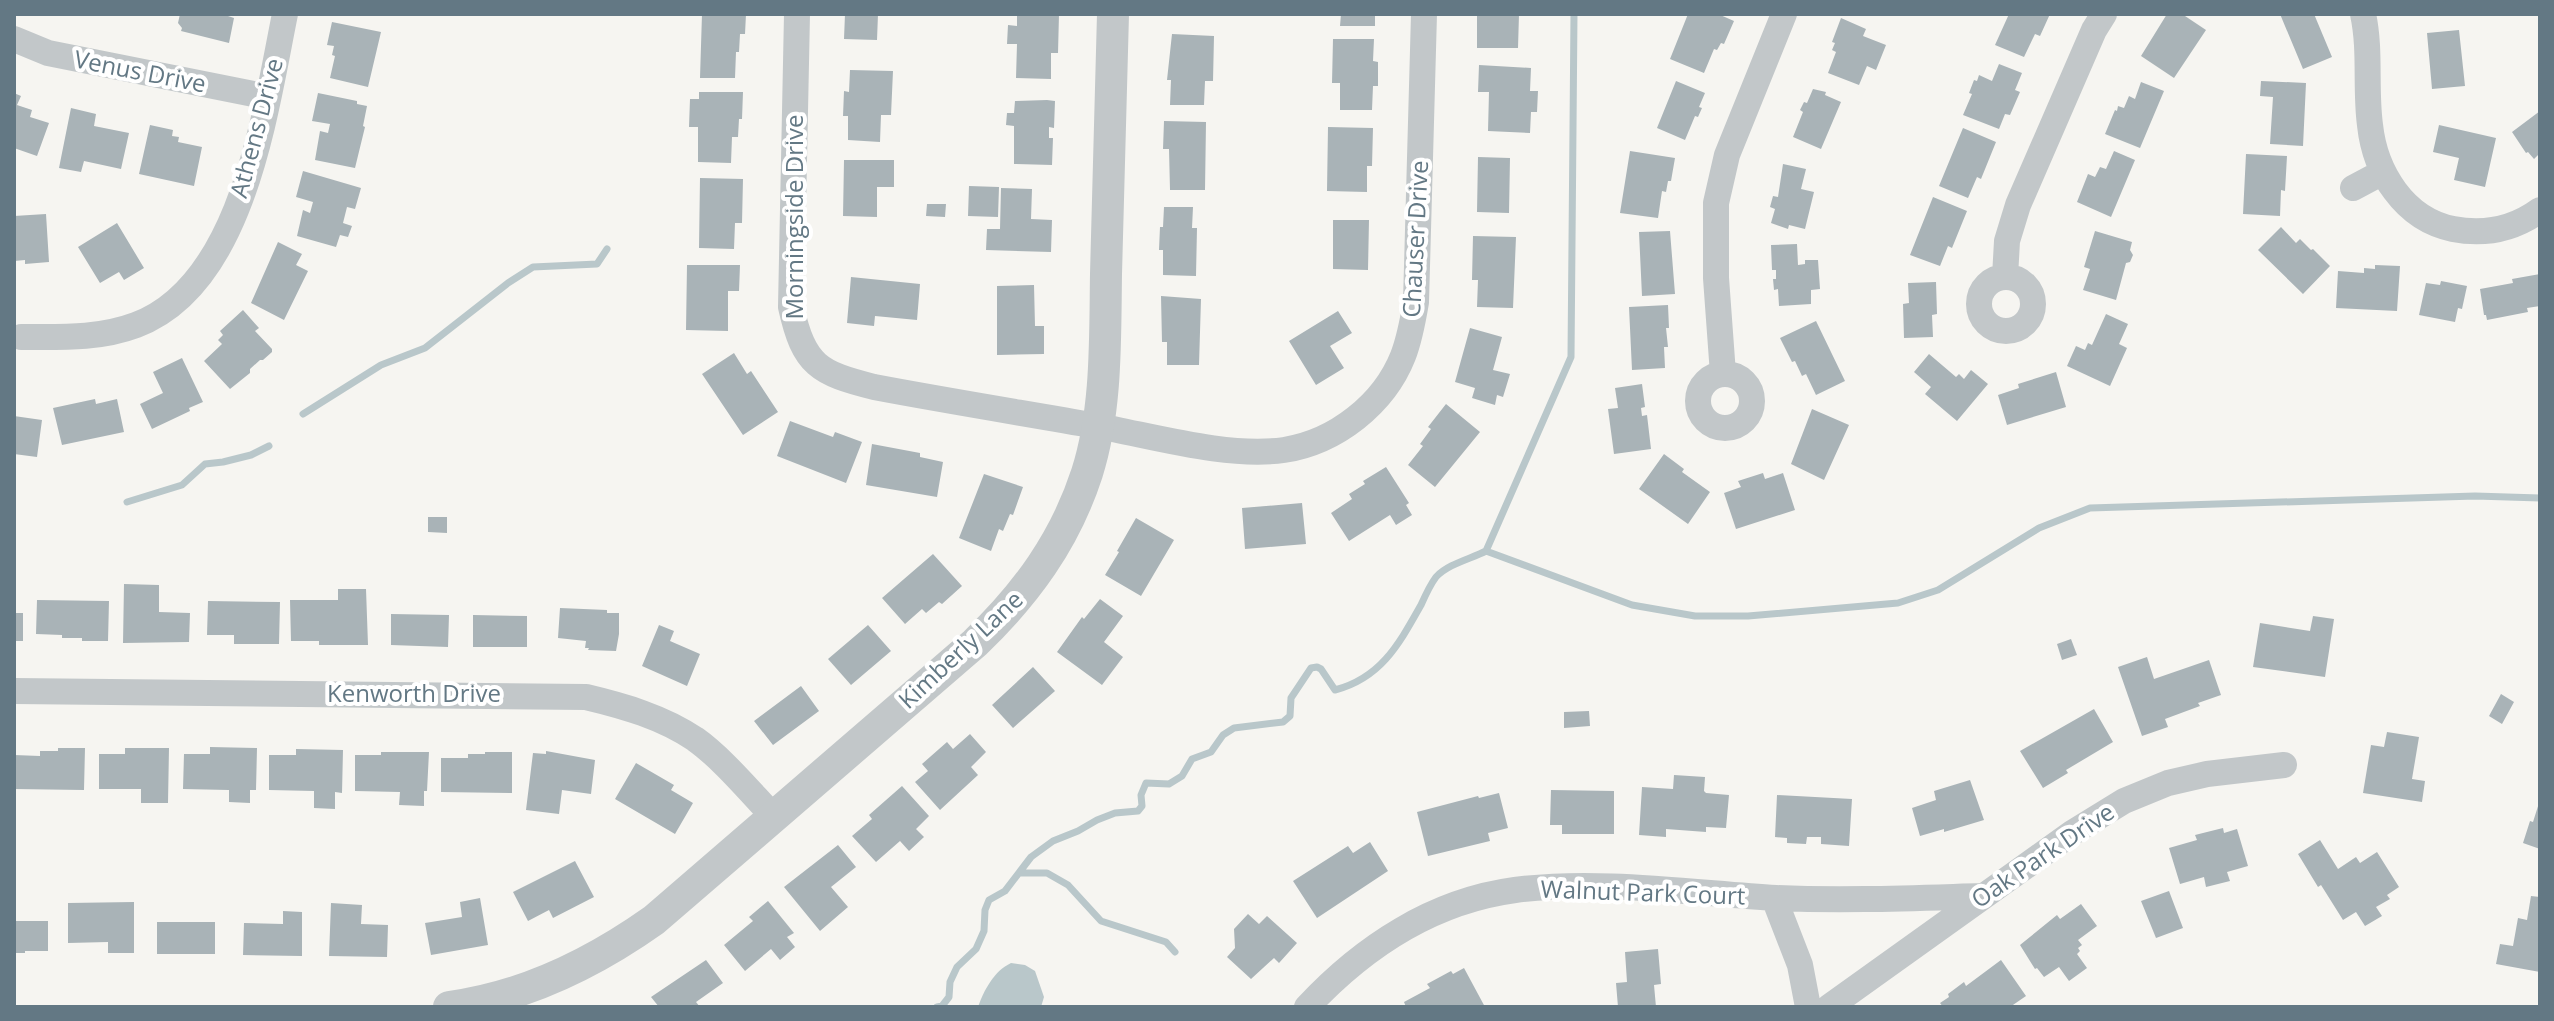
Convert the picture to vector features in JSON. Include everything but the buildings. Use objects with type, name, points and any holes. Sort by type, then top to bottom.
[{"type":"street","name":"Athens Drive","points":[[21,337],[106,334],[136,325],[165,311],[202,275],[244,189],[256,151],[285,14]]},
{"type":"street","name":"Morningside Drive","points":[[797,14],[791,307],[797,334],[806,353],[837,378],[1097,427]]},
{"type":"street","name":"Kimberly Lane","points":[[449,1007],[506,995],[546,981],[583,965],[654,920],[1008,611],[1034,578],[1061,535],[1087,472],[1097,427],[1104,352],[1113,14]]},
{"type":"street","name":"Chauser Drive","points":[[1097,427],[1223,448],[1284,450],[1309,443],[1350,422],[1370,406],[1390,382],[1403,358],[1416,302],[1424,14]]},
{"type":"street","points":[[1723,374],[1716,278],[1716,203],[1727,155],[1784,14]]},
{"type":"street","points":[[2005,277],[2007,241],[2018,205],[2094,30],[2104,14]]},
{"type":"street","points":[[2363,14],[2368,34],[2369,123],[2383,172],[2401,200],[2422,216],[2446,227],[2472,232],[2496,230],[2523,222],[2540,210]]},
{"type":"street","name":"Venus Drive","points":[[14,39],[62,56],[268,97]]},
{"type":"street","points":[[2353,188],[2383,172]]},
{"type":"street","name":"Kenworth Drive","points":[[14,691],[586,697],[625,706],[696,740],[774,817]]},
{"type":"street","name":"Oak Park Drive","points":[[1829,1007],[2072,833],[2124,801],[2207,774],[2284,765]]},
{"type":"street","name":"Walnut Park Court","points":[[1307,1007],[1331,981],[1372,947],[1415,922],[1462,903],[1500,893],[1561,886],[1834,901],[1983,896]]},
{"type":"street","name":"Walnut Park Court","points":[[1774,898],[1800,965],[1808,1007]]},
{"type":"shaded area","points":[[1011,963],[1025,965],[1035,971],[1044,997],[1041,1007],[978,1007],[990,982]]},
{"type":"waterway","points":[[937,1007],[942,1006],[949,997],[950,982],[957,967],[976,949],[984,931],[989,900],[1005,891],[1031,857],[1053,841],[1097,820],[1115,813],[1138,811],[1142,806],[1141,795],[1146,783],[1169,784],[1182,776],[1192,759],[1211,752],[1223,735],[1234,728],[1283,722],[1290,716],[1291,698],[1311,668],[1321,669],[1335,690],[1365,677],[1396,646],[1436,577],[1453,565],[1486,551],[1571,357],[1574,14]]},
{"type":"waterway","points":[[303,414],[381,365],[425,348],[533,267],[597,264],[607,249]]},
{"type":"waterway","points":[[127,502],[182,485],[205,464],[251,455],[269,446]]},
{"type":"waterway","points":[[1486,551],[1632,605],[1695,616],[1748,616],[1898,603],[1938,590],[2039,528],[2090,508],[2475,496],[2540,498]]},
{"type":"waterway","points":[[1021,873],[1047,873],[1068,885],[1101,921],[1166,942],[1175,952]]}]
